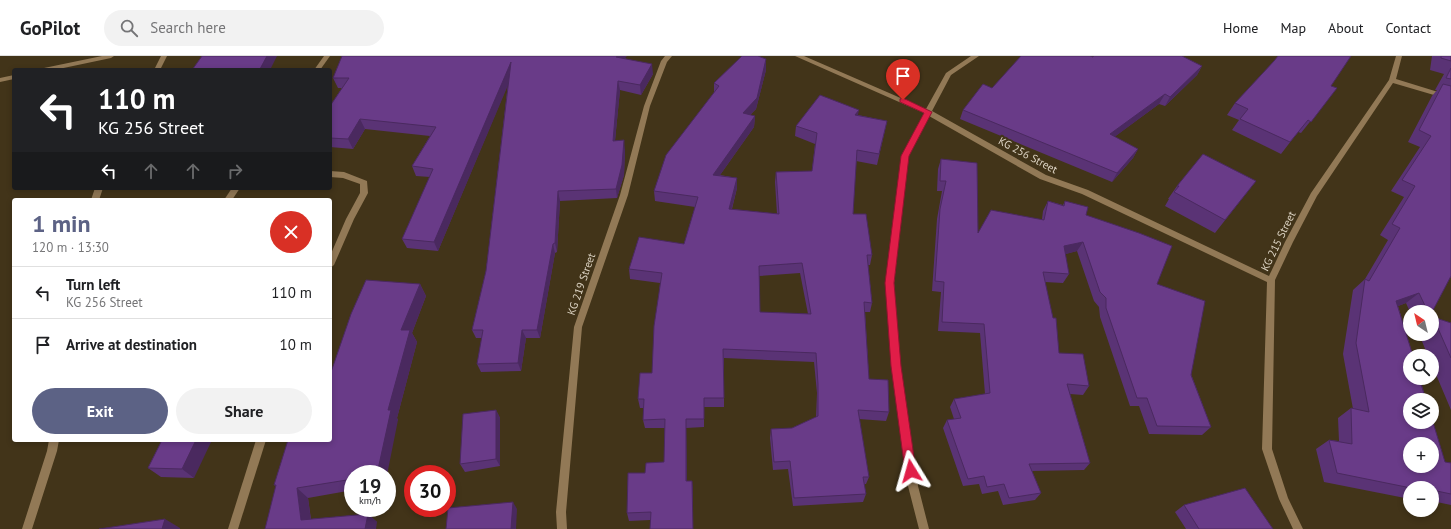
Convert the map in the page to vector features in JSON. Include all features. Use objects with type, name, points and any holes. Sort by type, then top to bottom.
[{"type":"street","points":[[54,68],[111,56]]},
{"type":"street","points":[[158,68],[164,56]]},
{"type":"street","points":[[318,68],[327,56]]},
{"type":"street","name":"KG 219 Street","points":[[562,529],[562,512],[578,327],[624,194],[647,106],[664,61],[669,56]]},
{"type":"street","name":"KG 256 Street","points":[[798,56],[877,88],[928,112],[1043,177],[1085,192],[1271,280]]},
{"type":"street","points":[[924,529],[913,486],[896,366],[890,283],[905,156],[948,74],[966,61],[976,56]]},
{"type":"street","name":"KG 215 Street","points":[[1298,529],[1284,499],[1267,449],[1271,280],[1314,195],[1392,80],[1399,56]]},
{"type":"street","points":[[0,80],[12,77]]},
{"type":"street","points":[[1392,80],[1451,98]]},
{"type":"street","points":[[332,174],[344,175],[364,183],[364,193],[350,219],[332,260]]},
{"type":"street","points":[[27,529],[54,442]]},
{"type":"street","points":[[52,451],[59,442]]},
{"type":"street","points":[[233,529],[260,442]]},
{"type":"building","points":[[202,56],[267,56],[261,68],[193,68]]},
{"type":"building","points":[[342,56],[617,56],[616,57],[652,64],[640,85],[618,81],[613,141],[624,140],[622,165],[616,189],[558,191],[555,243],[553,244],[537,330],[522,330],[518,363],[477,364],[483,330],[472,330],[486,271],[511,62],[434,242],[402,239],[433,169],[412,166],[436,127],[360,119],[348,139],[332,138],[332,103],[349,78],[333,78]]},
{"type":"building","points":[[742,56],[758,56],[766,59],[757,98],[743,113],[755,116],[713,175],[737,178],[729,209],[779,214],[776,172],[812,171],[817,133],[796,126],[820,95],[859,110],[855,115],[887,121],[879,154],[857,150],[853,214],[866,214],[872,255],[867,255],[872,303],[864,302],[869,379],[888,380],[889,412],[858,410],[869,477],[863,477],[866,494],[794,498],[790,461],[774,462],[771,429],[792,428],[818,416],[816,353],[723,349],[724,398],[704,398],[704,419],[686,419],[686,481],[692,481],[693,529],[650,529],[651,512],[627,513],[628,473],[645,473],[646,463],[664,462],[665,419],[643,420],[644,399],[638,399],[640,373],[652,373],[654,326],[662,273],[629,269],[639,237],[684,244],[698,197],[654,191],[666,155],[719,86],[714,83]],"holes":[[[802,263],[811,314],[760,312],[759,266]]]},
{"type":"building","points":[[1021,56],[1182,56],[1202,66],[1170,97],[1165,94],[1110,134],[1138,149],[1117,173],[963,110],[983,84],[992,88]]},
{"type":"building","points":[[1278,56],[1351,56],[1331,86],[1337,88],[1311,122],[1308,120],[1290,142],[1240,119],[1248,109],[1235,103]]},
{"type":"building","points":[[1441,56],[1451,56],[1451,61],[1441,58]]},
{"type":"building","points":[[1451,68],[1451,79],[1446,78]]},
{"type":"building","points":[[1443,84],[1451,86],[1451,276],[1436,305],[1425,305],[1419,293],[1396,301],[1403,324],[1403,341],[1408,341],[1411,349],[1403,349],[1403,385],[1421,385],[1424,393],[1403,393],[1403,429],[1435,429],[1437,437],[1403,437],[1403,473],[1439,473],[1439,442],[1445,462],[1451,463],[1451,494],[1439,491],[1439,481],[1403,481],[1403,486],[1337,473],[1329,440],[1352,444],[1351,408],[1369,412],[1356,343],[1365,279],[1369,281],[1400,228],[1392,224],[1415,186],[1402,180],[1431,136],[1419,130]]},
{"type":"building","points":[[1203,154],[1256,181],[1225,220],[1174,192],[1179,186],[1177,186]]},
{"type":"building","points":[[941,159],[977,163],[978,233],[991,210],[1044,220],[1048,201],[1064,206],[1065,201],[1088,207],[1086,215],[1172,246],[1157,284],[1205,301],[1191,375],[1211,427],[1157,426],[1147,398],[1137,398],[1106,308],[1106,298],[1100,292],[1083,242],[1064,246],[1069,274],[1043,272],[1053,318],[1056,318],[1059,353],[1083,354],[1089,386],[1067,384],[1090,463],[1029,464],[1041,493],[1009,498],[1004,484],[987,487],[984,476],[968,479],[947,420],[961,418],[954,399],[990,393],[984,324],[942,322],[944,282],[935,281],[940,209],[946,181],[940,181]]},
{"type":"building","points":[[366,280],[420,284],[401,330],[410,330],[388,410],[391,410],[379,465],[344,465],[344,480],[297,488],[301,520],[344,516],[367,517],[365,529],[265,529],[276,485],[274,485],[287,442],[332,442],[332,369],[351,314]]},
{"type":"building","points":[[1439,319],[1451,323],[1451,358],[1439,331]]},
{"type":"building","points":[[496,410],[496,459],[460,464],[463,414]]},
{"type":"building","points":[[161,442],[195,442],[182,469],[148,468]]},
{"type":"building","points":[[1245,488],[1273,529],[1199,529],[1184,505]]},
{"type":"building","points":[[513,502],[511,529],[446,529],[447,517],[456,517],[456,507]]},
{"type":"building","points":[[165,519],[162,529],[99,529]]},
{"type":"route","points":[[903,100],[928,112],[905,156],[890,283],[896,366],[911,471]]}]
